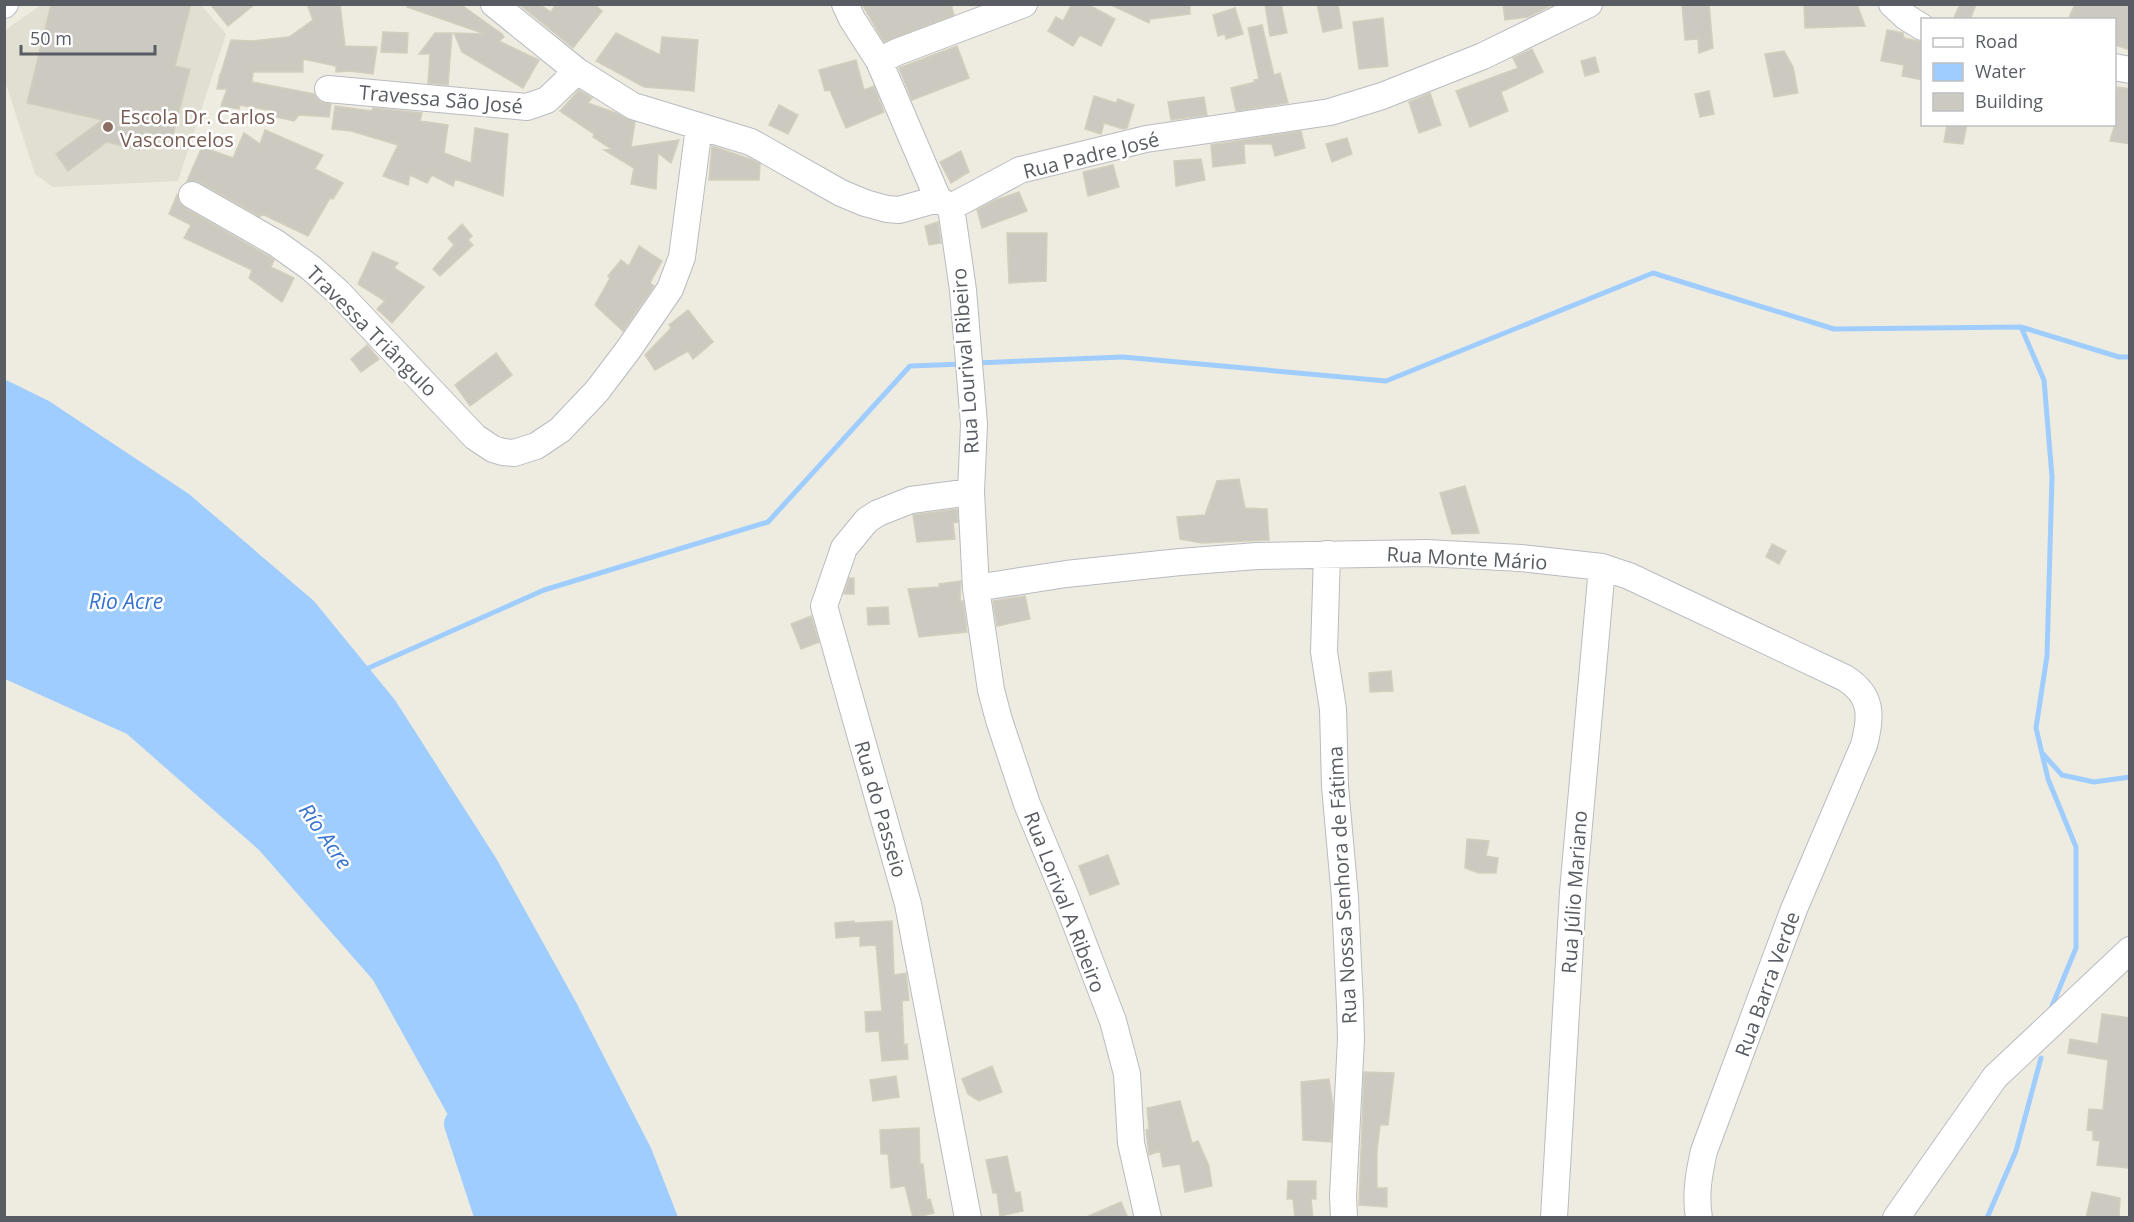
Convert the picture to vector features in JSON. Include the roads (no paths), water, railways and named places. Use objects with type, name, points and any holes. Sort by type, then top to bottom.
[{"type":"street","name":"Rua Padre José","points":[[494,4],[577,70],[633,106],[752,142],[841,193],[865,203],[899,210],[945,203],[1020,170],[1146,139],[1330,112],[1372,99],[1483,56],[1589,4]]},
{"type":"street","name":"Rua Lourival Ribeiro","points":[[845,4],[879,61],[945,203],[963,290],[974,424],[971,492],[976,588]]},
{"type":"street","points":[[879,61],[1023,4]]},
{"type":"street","points":[[1892,4],[1906,17],[1921,26]]},
{"type":"street","name":"Travessa São José","points":[[328,89],[527,107],[548,100],[577,70]]},
{"type":"street","name":"Travessa Triângulo","points":[[192,195],[276,243],[311,268],[338,292],[475,437],[493,449],[514,453],[544,441],[560,429],[582,406],[622,358],[670,289],[682,257],[699,127]]},
{"type":"street","name":"Rua do Passeio","points":[[968,1218],[908,904],[824,606],[844,548],[867,520],[878,513],[911,500],[971,492]]},
{"type":"street","name":"Rua Monte Mário","points":[[976,588],[1066,574],[1257,556],[1426,553],[1521,558],[1602,567],[1651,585],[1856,685],[1866,699],[1869,722],[1859,756]]},
{"type":"street","name":"Rua Nossa Senhora de Fátima","points":[[1327,554],[1324,652],[1333,709],[1335,786],[1345,898],[1351,1039],[1343,1197],[1344,1218]]},
{"type":"street","name":"Rua Júlio Mariano","points":[[1554,1218],[1573,892],[1602,567]]},
{"type":"street","name":"Rua Lorival A Ribeiro","points":[[976,588],[991,690],[999,720],[1027,804],[1064,893],[1116,1032],[1126,1074],[1131,1143],[1148,1218]]},
{"type":"street","name":"Rua Barra Verde","points":[[1699,1218],[1698,1178],[1704,1151],[1794,909],[1859,756]]},
{"type":"street","points":[[1896,1218],[1995,1077],[2130,950]]},
{"type":"water","name":"Rio Acre","points":[[4,379],[49,401],[189,494],[314,601],[395,700],[496,858],[576,1002],[651,1148],[678,1217],[500,1217],[453,1124],[373,980],[259,850],[127,734],[5,679]]},
{"type":"waterway","points":[[976,363],[1123,357],[1386,381],[1653,273],[1834,329],[2021,327],[2119,357],[2130,357]]},
{"type":"waterway","points":[[2021,327],[2044,380],[2052,477],[2047,656],[2036,728],[2048,779],[2076,847],[2076,948],[2050,1011]]},
{"type":"waterway","points":[[364,670],[544,590],[768,522],[910,366],[963,364]]},
{"type":"waterway","points":[[2043,754],[2062,775],[2094,782],[2130,777]]},
{"type":"waterway","points":[[1987,1218],[2016,1151],[2041,1058]]},
{"type":"waterway","name":"Río Acre","points":[[460,1124],[491,1218]]},
{"type":"place","name":"Escola Dr. Carlos Vasconcelos","points":[[108,127]]}]
